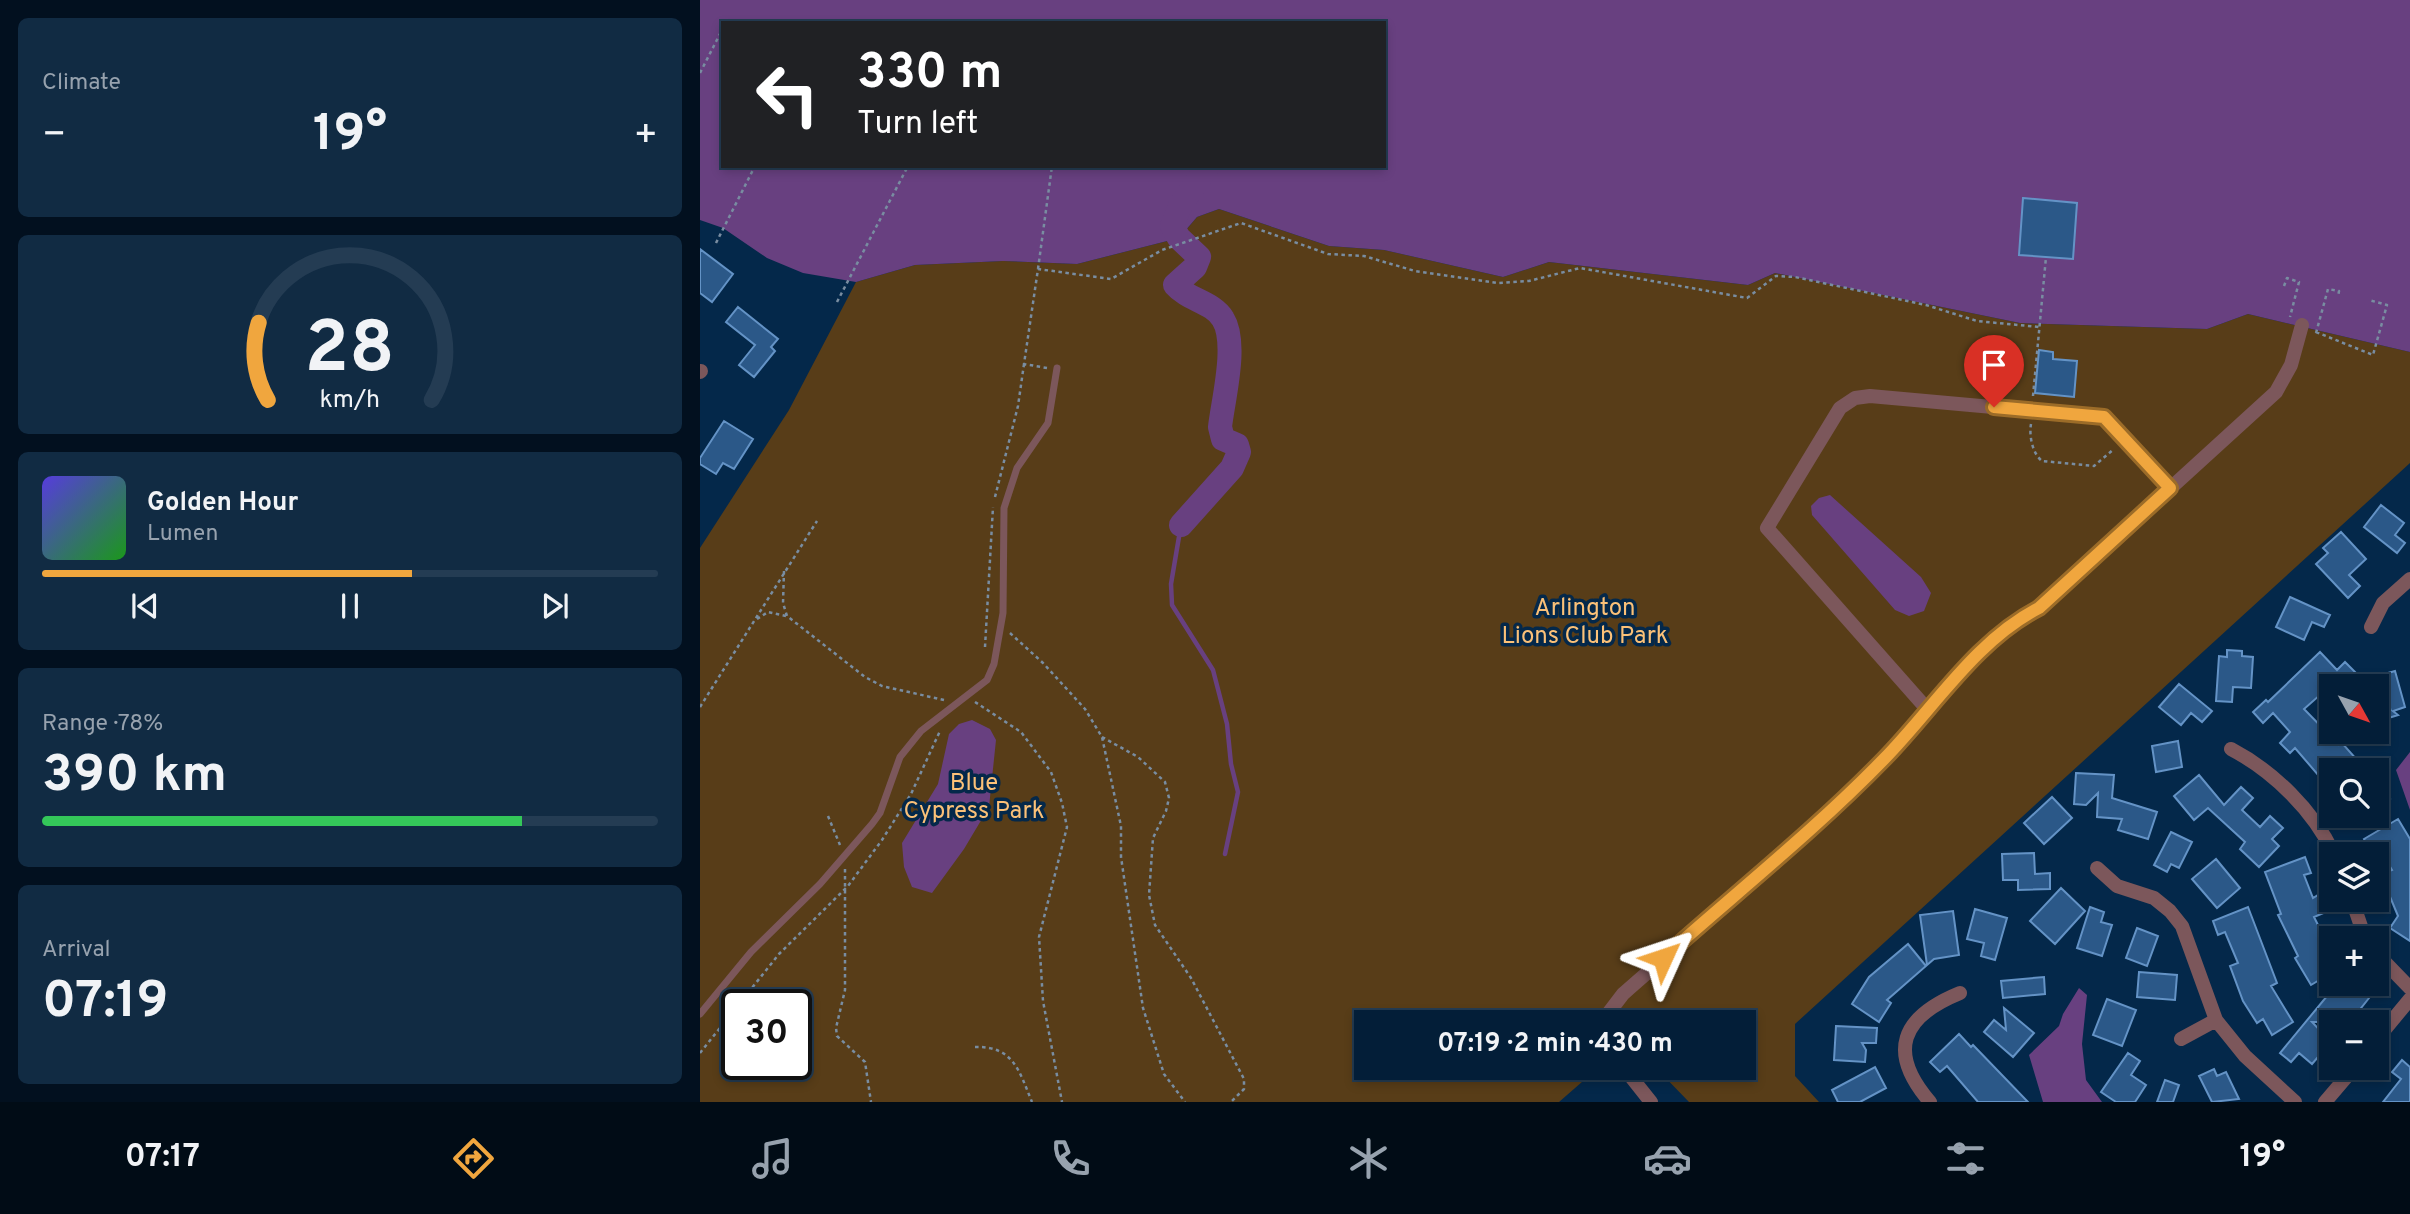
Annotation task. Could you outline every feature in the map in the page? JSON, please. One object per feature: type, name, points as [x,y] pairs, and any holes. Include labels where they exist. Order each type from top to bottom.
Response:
[{"type":"street","points":[[1611,1010],[1623,994],[1855,787],[2014,621],[2039,608],[2276,391],[2291,365],[2302,327]]},
{"type":"street","points":[[1927,709],[1768,528],[1840,408],[1855,398],[1870,396],[2104,417],[2170,488]]},
{"type":"street","points":[[2371,627],[2383,603],[2410,579]]},
{"type":"street","points":[[2231,749],[2259,764],[2295,799],[2328,842]]},
{"type":"street","points":[[2097,868],[2117,886],[2154,898],[2182,926],[2216,1020],[2245,1056],[2295,1102]]},
{"type":"street","points":[[2389,966],[2410,988]]},
{"type":"street","points":[[1930,1102],[1908,1071],[1904,1055],[1907,1039],[1920,1015],[1936,1003],[1960,993]]},
{"type":"street","points":[[2389,1024],[2410,999]]},
{"type":"street","points":[[2181,1039],[2216,1020]]},
{"type":"street","points":[[1634,1080],[1651,1102]]},
{"type":"street","points":[[2325,1102],[2344,1080]]},
{"type":"lane","points":[[700,1014],[751,952],[844,856],[880,813],[900,757],[921,731],[987,680],[994,664],[1001,625],[1004,508],[1017,468],[1048,423],[1057,369]]},
{"type":"path","points":[[700,73],[721,32]]},
{"type":"path","points":[[716,243],[754,168]]},
{"type":"path","points":[[837,302],[907,168]]},
{"type":"path","points":[[985,651],[991,516],[1018,406],[1052,168]]},
{"type":"path","points":[[1038,269],[1111,279],[1161,250],[1241,223],[1328,254],[1364,256],[1429,273],[1498,283],[1529,281],[1580,268],[1747,298],[1776,276],[1927,305],[1977,321],[2039,327],[2046,257]]},
{"type":"path","points":[[2284,286],[2287,278],[2300,282],[2288,326],[2302,327],[2373,355],[2387,304],[2369,300]]},
{"type":"path","points":[[2316,332],[2328,289],[2339,291],[2337,297]]},
{"type":"path","points":[[1024,364],[1057,369]]},
{"type":"path","points":[[700,707],[817,522]]},
{"type":"path","points":[[784,571],[783,603],[787,616]]},
{"type":"path","points":[[754,621],[768,612],[787,616],[864,677],[883,686],[977,702],[1021,732],[1051,772],[1067,827],[1048,895],[1039,948],[1043,1001],[1062,1102]]},
{"type":"path","points":[[987,618],[1001,625],[1043,663],[1085,709],[1102,737],[1121,826],[1121,857],[1143,1008],[1164,1074],[1185,1102]]},
{"type":"path","points":[[700,1052],[779,954],[848,886],[911,794],[942,728]]},
{"type":"path","points":[[1102,737],[1138,757],[1165,782],[1169,797],[1166,811],[1153,838],[1151,905],[1155,925],[1191,978],[1244,1079],[1244,1089],[1231,1102]]},
{"type":"path","points":[[828,816],[844,856],[848,886],[845,990],[836,1028],[837,1036],[865,1062],[871,1102]]},
{"type":"path","points":[[975,1048],[994,1046],[1009,1055],[1032,1102]]},
{"type":"green space","points":[[1219,209],[1329,246],[1384,250],[1503,277],[1549,262],[1748,285],[1775,273],[2020,323],[2207,329],[2248,314],[2410,352],[2410,463],[1795,1024],[1795,1076],[1819,1102],[1689,1102],[1668,1080],[1756,1080],[1756,1010],[1354,1010],[1354,1080],[1584,1080],[1559,1102],[700,1102],[700,548],[789,410],[856,282],[915,265],[1003,261],[1077,264],[1179,238],[1197,217]]},
{"type":"shaded area","points":[[700,0],[2410,0],[2410,352],[2248,314],[2207,329],[2020,323],[1775,273],[1748,285],[1549,262],[1503,277],[1384,250],[1329,246],[1219,209],[1197,217],[1179,238],[1077,264],[1003,261],[915,265],[856,282],[803,273],[767,258],[723,228],[700,220]]},
{"type":"shaded area","points":[[1830,495],[1921,577],[1931,593],[1924,611],[1909,616],[1895,610],[1812,515],[1811,506],[1819,498]]},
{"type":"shaded area","points":[[972,720],[990,729],[996,740],[989,807],[964,849],[932,893],[912,887],[904,867],[902,843],[938,784],[949,734],[959,724]]},
{"type":"shaded area","points":[[2410,752],[2410,810],[2396,770]]},
{"type":"shaded area","points":[[2079,988],[2087,995],[2082,1044],[2086,1080],[2102,1102],[2043,1102],[2029,1055],[2059,1026]]},
{"type":"building","points":[[2023,198],[2077,203],[2073,259],[2019,255]]},
{"type":"building","points":[[700,249],[733,274],[712,302],[700,293]]},
{"type":"building","points":[[738,307],[778,339],[771,347],[775,351],[754,377],[739,365],[755,345],[726,322]]},
{"type":"building","points":[[2039,350],[2053,352],[2053,359],[2077,361],[2074,397],[2035,393]]},
{"type":"building","points":[[724,421],[753,439],[734,469],[723,463],[716,474],[700,464],[700,458]]},
{"type":"building","points":[[2381,505],[2404,523],[2395,535],[2405,543],[2397,553],[2364,527]]},
{"type":"building","points":[[2341,532],[2366,559],[2349,575],[2360,586],[2348,598],[2316,564],[2328,553],[2323,548]]},
{"type":"building","points":[[2290,597],[2330,615],[2324,627],[2312,622],[2304,640],[2276,627]]},
{"type":"building","points":[[2227,650],[2242,651],[2242,656],[2253,657],[2251,688],[2233,687],[2232,702],[2216,701],[2219,656],[2227,657]]},
{"type":"building","points":[[2320,652],[2337,670],[2345,662],[2357,674],[2319,674],[2319,696],[2304,709],[2319,724],[2319,744],[2343,744],[2355,758],[2319,758],[2319,776],[2295,748],[2290,753],[2280,743],[2290,732],[2273,713],[2263,723],[2253,712],[2266,700],[2268,702]]},
{"type":"building","points":[[2395,671],[2405,707],[2393,711],[2398,715],[2389,718],[2389,674],[2384,674]]},
{"type":"building","points":[[2179,684],[2212,711],[2202,722],[2191,713],[2181,725],[2159,707]]},
{"type":"building","points":[[2178,741],[2182,767],[2156,772],[2152,746]]},
{"type":"building","points":[[2076,773],[2114,775],[2112,798],[2157,812],[2148,839],[2118,830],[2122,819],[2097,817],[2098,793],[2086,805],[2074,804]]},
{"type":"building","points":[[2199,775],[2224,805],[2241,787],[2253,798],[2242,810],[2260,827],[2270,816],[2283,828],[2272,839],[2279,846],[2259,867],[2240,849],[2245,842],[2208,808],[2194,820],[2174,796]]},
{"type":"building","points":[[2052,797],[2072,818],[2044,844],[2024,823]]},
{"type":"building","points":[[2398,819],[2410,839],[2410,941],[2390,928],[2398,916],[2389,894],[2389,871],[2392,870],[2389,865],[2389,842],[2366,842],[2364,839],[2383,828],[2389,828],[2389,824]]},
{"type":"building","points":[[2171,832],[2192,842],[2179,868],[2171,864],[2167,872],[2154,865]]},
{"type":"building","points":[[2034,853],[2035,874],[2050,873],[2050,889],[2018,890],[2018,880],[2003,880],[2002,854]]},
{"type":"building","points":[[2305,857],[2311,873],[2304,875],[2313,898],[2318,895],[2319,897],[2319,912],[2326,912],[2314,917],[2319,927],[2319,980],[2311,985],[2295,958],[2298,956],[2278,915],[2281,914],[2265,872]]},
{"type":"building","points":[[2216,859],[2240,888],[2217,908],[2192,879]]},
{"type":"building","points":[[2061,888],[2085,911],[2055,944],[2030,921]]},
{"type":"building","points":[[2090,907],[2104,912],[2101,922],[2112,925],[2102,956],[2077,948]]},
{"type":"building","points":[[2248,907],[2277,983],[2271,986],[2293,1022],[2272,1035],[2263,1019],[2257,1023],[2243,1001],[2230,966],[2238,963],[2225,932],[2218,935],[2213,921]]},
{"type":"building","points":[[1975,909],[2007,918],[1995,960],[1981,956],[1984,943],[1967,939]]},
{"type":"building","points":[[1953,911],[1959,955],[1934,959],[1927,965],[1920,915]]},
{"type":"building","points":[[2137,928],[2158,936],[2147,966],[2126,958]]},
{"type":"building","points":[[1908,944],[1926,966],[1887,1000],[1891,1003],[1879,1022],[1852,1004],[1869,977]]},
{"type":"building","points":[[2139,972],[2177,975],[2175,1000],[2137,997]]},
{"type":"building","points":[[2044,977],[2045,994],[2003,998],[2001,981]]},
{"type":"building","points":[[2327,996],[2371,996],[2360,1010],[2319,1010],[2319,1022],[2312,1022],[2319,1029],[2319,1056],[2312,1064],[2299,1053],[2291,1062],[2280,1053]]},
{"type":"building","points":[[2107,999],[2136,1010],[2122,1046],[2093,1035]]},
{"type":"building","points":[[2004,1008],[2034,1033],[2013,1057],[1984,1032],[1994,1020],[2006,1030]]},
{"type":"building","points":[[1836,1026],[1877,1028],[1876,1043],[1862,1043],[1866,1050],[1865,1062],[1834,1060]]},
{"type":"building","points":[[1959,1034],[2028,1102],[1978,1102],[1947,1066],[1940,1072],[1930,1062]]},
{"type":"building","points":[[2128,1053],[2140,1061],[2131,1075],[2146,1085],[2135,1102],[2116,1102],[2101,1092]]},
{"type":"building","points":[[2402,1060],[2410,1067],[2410,1102],[2383,1102],[2401,1079],[2392,1072]]},
{"type":"building","points":[[1875,1067],[1886,1088],[1860,1102],[1838,1102],[1832,1090]]},
{"type":"building","points":[[2214,1069],[2217,1076],[2226,1072],[2239,1099],[2212,1102],[2199,1076]]},
{"type":"building","points":[[2165,1080],[2179,1085],[2173,1102],[2157,1102]]},
{"type":"waterway","points":[[1181,525],[1232,468],[1239,452],[1237,445],[1223,439],[1220,427],[1229,357],[1227,329],[1219,313],[1175,285],[1195,267],[1199,257],[1179,238],[1172,226],[1180,206],[1207,168]]},
{"type":"waterway","points":[[1181,525],[1171,584],[1172,605],[1213,670],[1227,724],[1231,764],[1238,792],[1225,854]]},
{"type":"route","points":[[1663,958],[1883,760],[1973,660],[2014,621],[2039,608],[2170,488],[2104,417],[1994,407]]},
{"type":"park label","name":"Arlington Lions Club Park","points":[[1585,623]]},
{"type":"park label","name":"Blue Cypress Park","points":[[974,798]]}]
